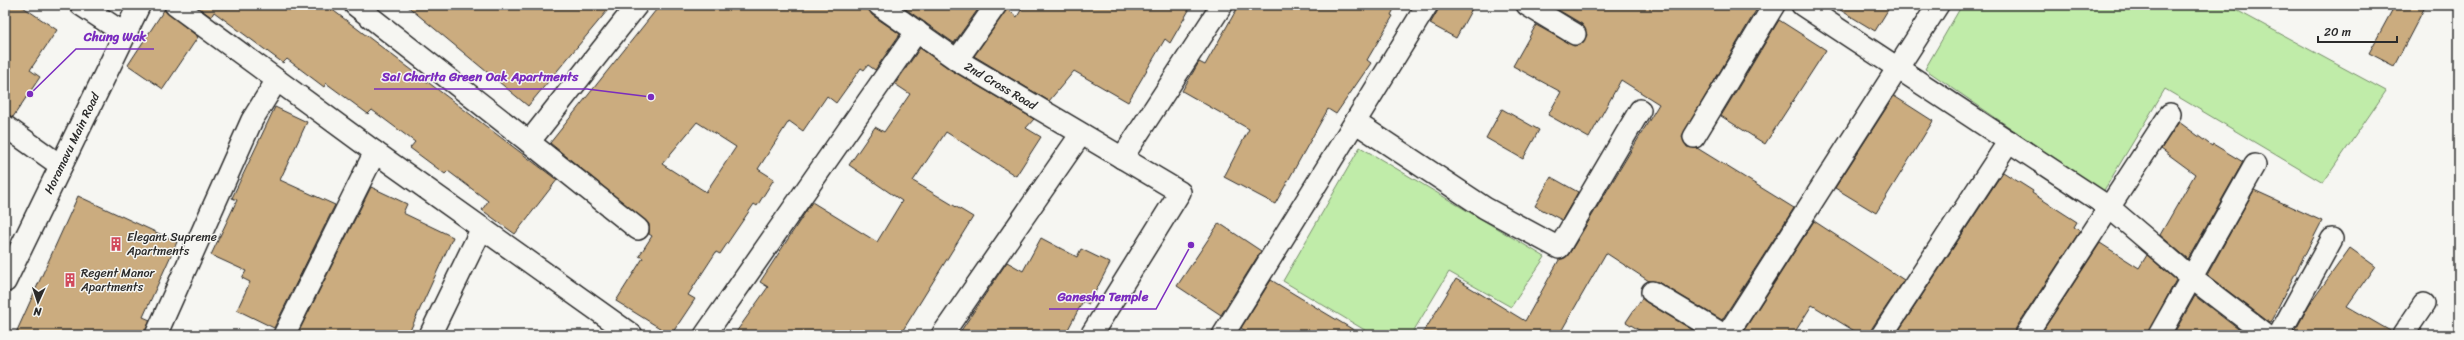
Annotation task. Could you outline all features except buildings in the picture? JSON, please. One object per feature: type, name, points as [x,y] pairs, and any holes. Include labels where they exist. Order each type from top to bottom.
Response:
[{"type":"main road","name":"Horamavu Main Road","points":[[5,280],[139,5]]},
{"type":"street","points":[[81,5],[124,34]]},
{"type":"street","points":[[175,5],[375,152],[632,335]]},
{"type":"street","points":[[355,5],[638,229]]},
{"type":"street","points":[[529,142],[637,5]]},
{"type":"street","points":[[879,5],[957,60]]},
{"type":"street","name":"2nd Cross Road","points":[[996,5],[957,60],[1180,192],[1091,335]]},
{"type":"street","points":[[1122,158],[1222,5]]},
{"type":"street","points":[[1223,335],[1427,5]]},
{"type":"street","points":[[1527,5],[1575,34]]},
{"type":"street","points":[[1694,137],[1774,5]]},
{"type":"street","points":[[1802,5],[2110,208],[2193,279],[2266,335]]},
{"type":"street","points":[[1727,335],[1938,5]]},
{"type":"street","points":[[705,335],[916,31]]},
{"type":"street","points":[[156,335],[252,120],[277,80]]},
{"type":"street","points":[[1355,122],[1485,208],[1559,248],[1640,110]]},
{"type":"street","points":[[2026,335],[2170,114]]},
{"type":"street","points":[[5,126],[61,166]]},
{"type":"street","points":[[942,335],[1081,134]]},
{"type":"street","points":[[1882,335],[2009,141]]},
{"type":"street","points":[[284,335],[375,152]]},
{"type":"street","points":[[2159,335],[2193,279],[2255,166]]},
{"type":"street","points":[[430,335],[482,228]]},
{"type":"street","points":[[2279,335],[2332,239]]},
{"type":"street","points":[[1652,292],[1724,335]]},
{"type":"street","points":[[2403,335],[2424,304]]},
{"type":"green space","points":[[1962,5],[2227,5],[2386,91],[2323,183],[2165,89],[2103,192],[1925,69]]},
{"type":"green space","points":[[1360,147],[1545,257],[1511,307],[1449,272],[1411,335],[1373,335],[1283,281]]},
{"type":"place","name":"Chung Wak","points":[[30,94]]},
{"type":"place","name":"Sai Charita Green Oak Apartments","points":[[651,97]]},
{"type":"place","name":"Elegant Supreme Apartments","points":[[116,244]]},
{"type":"place","name":"Ganesha Temple","points":[[1191,245]]},
{"type":"place","name":"Regent Manor Apartments","points":[[70,280]]}]
